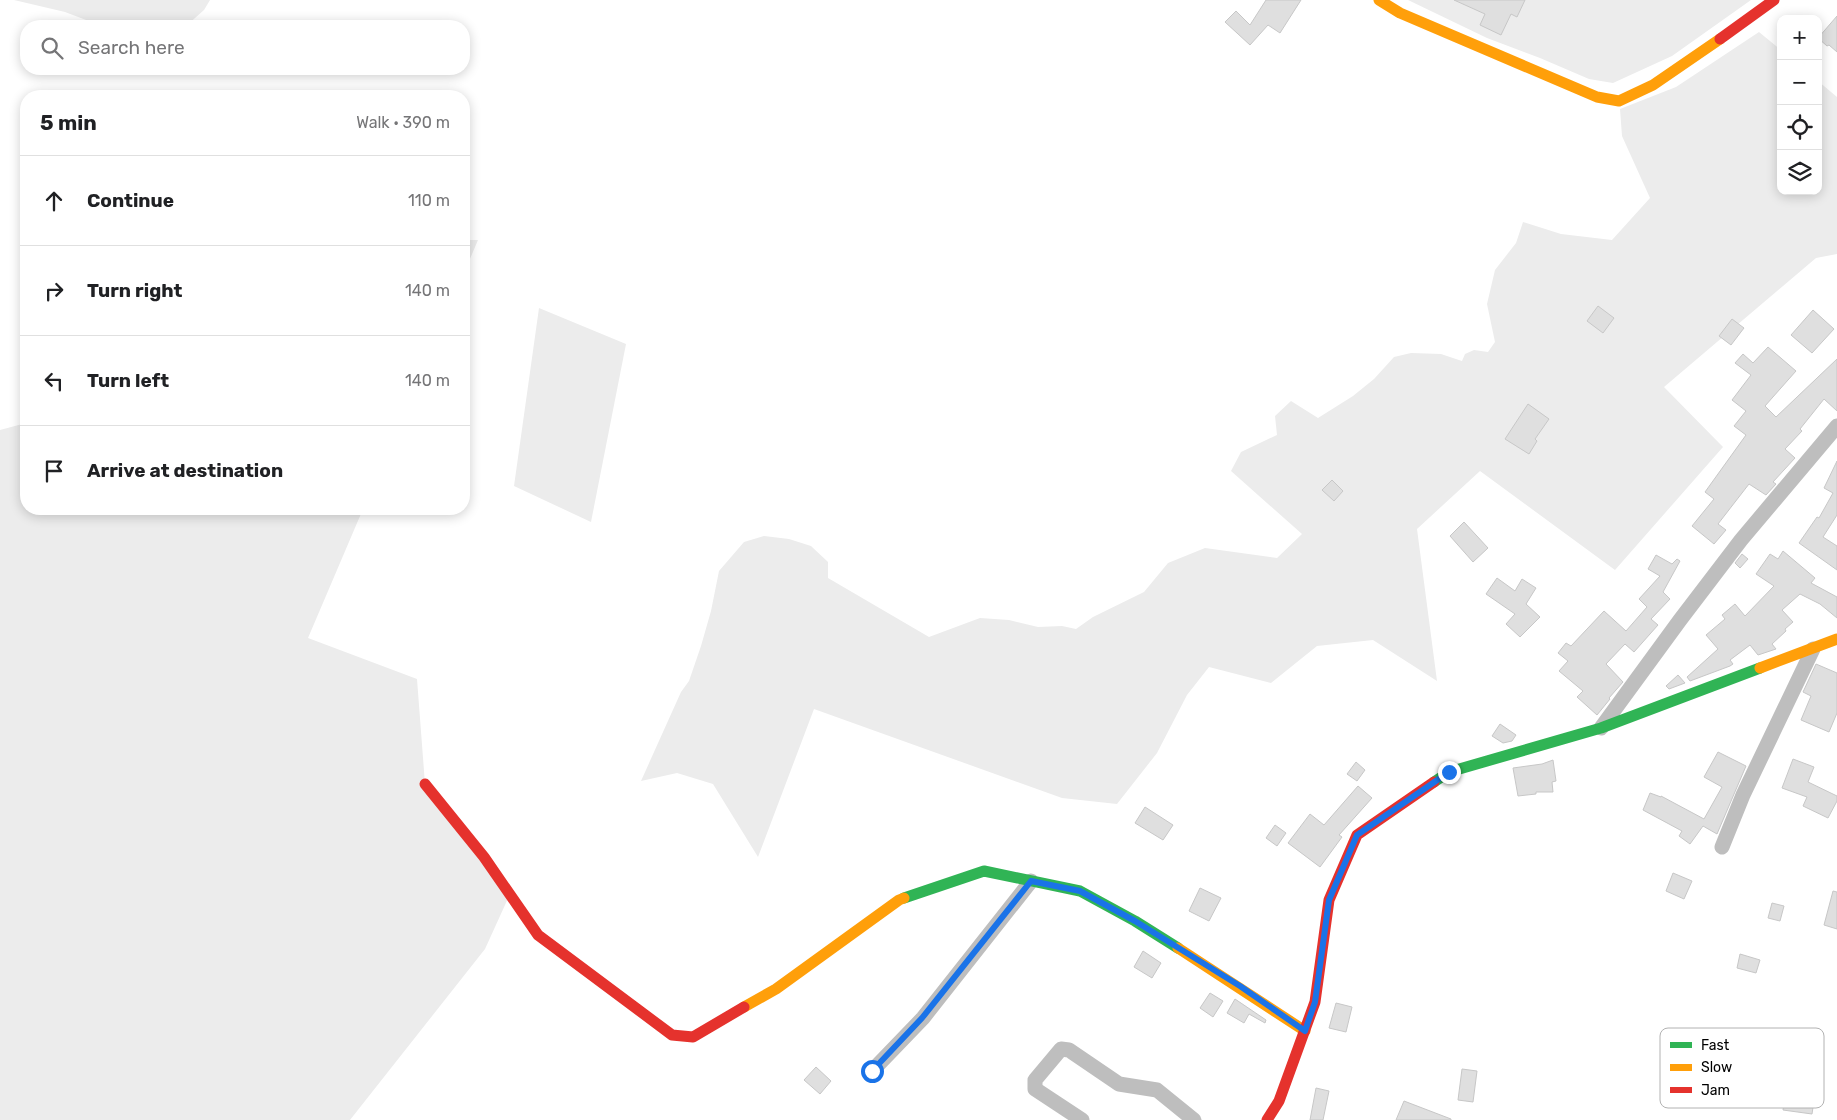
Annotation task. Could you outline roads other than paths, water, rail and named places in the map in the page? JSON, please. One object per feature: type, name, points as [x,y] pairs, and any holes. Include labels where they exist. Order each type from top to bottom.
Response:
[{"type":"street","points":[[1379,0],[1400,13],[1597,97],[1619,101],[1653,85],[1746,22],[1774,0]]},
{"type":"street","points":[[1601,728],[1741,540],[1837,426]]},
{"type":"street","points":[[1267,1120],[1279,1101],[1315,1002],[1329,900],[1357,835],[1449,772],[1601,728],[1837,639]]},
{"type":"street","points":[[1722,847],[1743,795],[1813,649]]},
{"type":"street","points":[[425,784],[484,857],[538,935],[672,1035],[693,1037],[776,989],[899,900],[984,871],[1080,891],[1135,921],[1240,986],[1305,1031]]},
{"type":"street","points":[[872,1071],[922,1018],[1031,881]]},
{"type":"street","points":[[1082,1120],[1035,1090],[1035,1080],[1061,1049],[1069,1050],[1119,1084],[1157,1090],[1194,1120]]},
{"type":"street","points":[[1279,1101],[1282,1120]]}]
